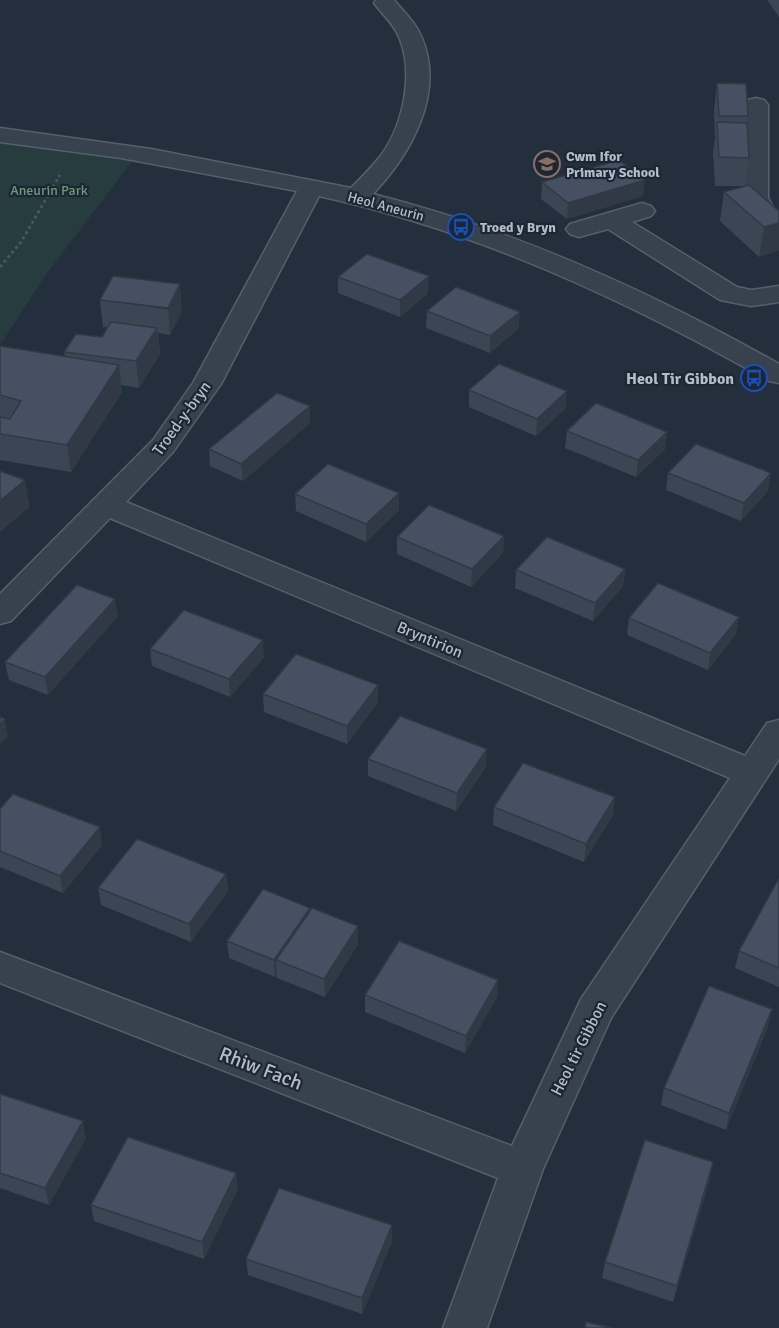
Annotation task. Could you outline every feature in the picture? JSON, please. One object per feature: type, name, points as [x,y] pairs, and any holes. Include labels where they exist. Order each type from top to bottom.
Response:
[{"type":"street","points":[[356,197],[379,173],[400,145],[411,116],[416,69],[415,53],[410,36],[385,3]]},
{"type":"street","points":[[756,105],[756,198],[763,215],[779,233]]},
{"type":"street","name":"Heol Aneurin","points":[[0,135],[79,142],[312,186],[429,217],[530,254],[703,332],[779,375]]},
{"type":"street","name":"Troed-y-bryn","points":[[0,613],[163,446],[207,384],[312,186]]},
{"type":"street","points":[[579,229],[642,211]]},
{"type":"street","points":[[612,220],[729,294],[751,298],[779,294]]},
{"type":"street","name":"Bryntirion","points":[[107,505],[753,773]]},
{"type":"street","name":"Heol tir Gibbon","points":[[465,1328],[522,1169],[594,1010],[779,732]]},
{"type":"street","name":"Rhiw Fach","points":[[0,967],[522,1169]]},
{"type":"path","points":[[0,267],[21,242],[79,142]]},
{"type":"green space","name":"Aneurin Park","points":[[0,135],[139,152],[47,273],[0,345]]},
{"type":"building","points":[[717,83],[746,84],[748,116],[719,116]]},
{"type":"building","points":[[717,122],[747,123],[749,158],[719,157]]},
{"type":"building","points":[[619,160],[645,180],[568,203],[542,182]]},
{"type":"building","points":[[749,185],[779,211],[779,223],[764,227],[724,192]]},
{"type":"building","points":[[367,254],[429,276],[400,300],[338,277]]},
{"type":"building","points":[[113,276],[180,284],[168,308],[100,300]]},
{"type":"building","points":[[456,287],[520,312],[490,336],[427,311]]},
{"type":"building","points":[[111,322],[157,328],[136,361],[64,352],[76,334],[102,337]]},
{"type":"building","points":[[0,346],[119,365],[67,445],[0,434],[0,417],[10,419],[21,401],[0,395]]},
{"type":"building","points":[[499,364],[567,391],[537,419],[469,390]]},
{"type":"building","points":[[277,393],[310,406],[241,464],[209,449]]},
{"type":"building","points":[[596,403],[667,432],[638,460],[567,431]]},
{"type":"building","points":[[696,444],[771,473],[744,503],[668,473]]},
{"type":"building","points":[[328,464],[399,493],[366,524],[295,494]]},
{"type":"building","points":[[0,471],[25,480],[0,501]]},
{"type":"building","points":[[429,505],[504,536],[472,569],[397,537]]},
{"type":"building","points":[[547,537],[625,569],[595,603],[516,570]]},
{"type":"building","points":[[658,583],[739,617],[710,653],[629,618]]},
{"type":"building","points":[[77,585],[115,599],[45,677],[5,662]]},
{"type":"building","points":[[184,610],[263,640],[229,679],[150,649]]},
{"type":"building","points":[[296,654],[378,685],[347,726],[263,694]]},
{"type":"building","points":[[400,716],[487,749],[457,793],[368,759]]},
{"type":"building","points":[[523,763],[615,797],[586,844],[494,807]]},
{"type":"building","points":[[13,794],[100,827],[60,876],[0,851],[0,809]]},
{"type":"building","points":[[137,839],[226,874],[189,924],[98,888]]},
{"type":"building","points":[[779,878],[779,968],[739,951]]},
{"type":"building","points":[[263,889],[310,908],[274,960],[227,941]]},
{"type":"building","points":[[312,908],[358,926],[324,979],[276,960]]},
{"type":"building","points":[[399,941],[498,980],[466,1036],[365,995]]},
{"type":"building","points":[[709,986],[772,1009],[729,1113],[664,1088]]},
{"type":"building","points":[[0,1094],[83,1121],[45,1188],[0,1173]]},
{"type":"building","points":[[128,1137],[236,1173],[202,1242],[91,1205]]},
{"type":"building","points":[[645,1140],[713,1162],[677,1286],[605,1262]]},
{"type":"building","points":[[279,1188],[392,1225],[362,1298],[246,1259]]},
{"type":"building","points":[[586,1322],[612,1328],[585,1328]]},
{"type":"place","name":"Cwm Ifor Primary School","points":[[547,164]]},
{"type":"place","name":"Troed y Bryn","points":[[461,227]]},
{"type":"place","name":"Heol Tir Gibbon","points":[[754,378]]}]
